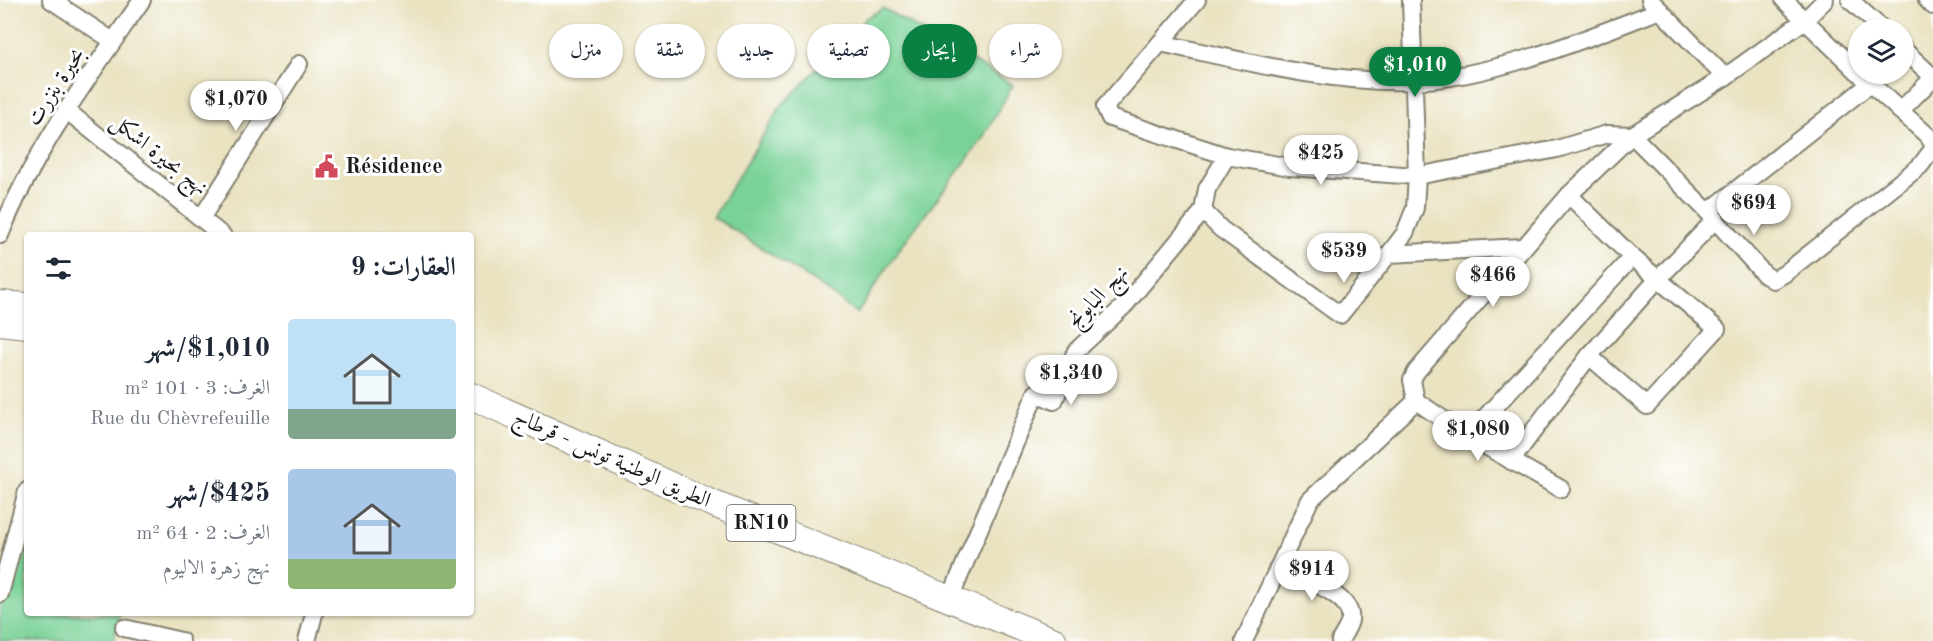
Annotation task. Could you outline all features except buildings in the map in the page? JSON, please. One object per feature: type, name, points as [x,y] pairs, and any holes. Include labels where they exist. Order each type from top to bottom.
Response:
[{"type":"main road","points":[[0,304],[24,306]]},
{"type":"main road","points":[[0,322],[24,325]]},
{"type":"main road","name":"الطريق الوطنية تونس - قرطاج","points":[[474,397],[709,502],[1054,641]]},
{"type":"main road","name":"الطريق الوطنية تونس - قرطاج","points":[[474,416],[703,515],[1016,641]]},
{"type":"street","points":[[51,0],[113,41]]},
{"type":"street","name":"بحيرة بنزرت","points":[[0,235],[15,199],[66,110],[142,0]]},
{"type":"street","points":[[1197,0],[1105,107],[1110,118],[1227,156],[1290,167],[1417,176],[1557,149],[1607,134],[1632,135],[1712,216],[1764,274],[1773,280],[1784,274],[1920,166],[1933,149]]},
{"type":"street","points":[[1227,156],[1207,189],[1203,211],[1221,229],[1340,315],[1405,233],[1414,208],[1417,176],[1411,0]]},
{"type":"street","points":[[1784,0],[1848,62]]},
{"type":"street","points":[[1561,489],[1468,436],[1416,401],[1412,388],[1416,372],[1569,195],[1632,135],[1725,77],[1804,20],[1825,0]]},
{"type":"street","points":[[1850,0],[1870,18]]},
{"type":"street","points":[[1927,0],[1933,6]]},
{"type":"street","points":[[1160,43],[1350,79],[1412,81],[1484,69],[1600,34],[1655,5],[1725,77]]},
{"type":"street","points":[[1899,111],[1933,77],[1914,59]]},
{"type":"street","points":[[202,217],[299,64]]},
{"type":"street","points":[[1510,461],[1589,356],[1712,216],[1854,84]]},
{"type":"street","points":[[1871,84],[1933,144]]},
{"type":"street","name":"نهج بحيرة اشكل","points":[[66,110],[219,232]]},
{"type":"street","points":[[1569,195],[1632,257],[1717,329],[1647,406],[1589,356]]},
{"type":"street","name":"نهج البابونج","points":[[950,599],[1036,393],[1054,401],[1076,351],[1125,305],[1203,211]]},
{"type":"street","points":[[1389,254],[1522,247]]},
{"type":"street","points":[[1468,436],[1632,257]]},
{"type":"street","points":[[1244,641],[1310,500],[1416,401]]},
{"type":"street","points":[[0,594],[24,502]]},
{"type":"street","points":[[1278,568],[1335,594],[1347,604],[1350,620],[1340,641]]},
{"type":"street","points":[[307,641],[313,616]]},
{"type":"street","points":[[124,628],[181,641]]},
{"type":"green space","points":[[883,8],[910,24],[902,24],[902,78],[977,78],[977,64],[989,71],[989,78],[1001,78],[1013,85],[981,141],[900,248],[857,314],[824,288],[713,217],[781,106],[808,78],[890,78],[890,24],[860,24]]},
{"type":"green space","points":[[24,518],[24,616],[120,616],[114,641],[0,641],[0,608]]},
{"type":"place","name":"Résidence","points":[[327,167]]}]
